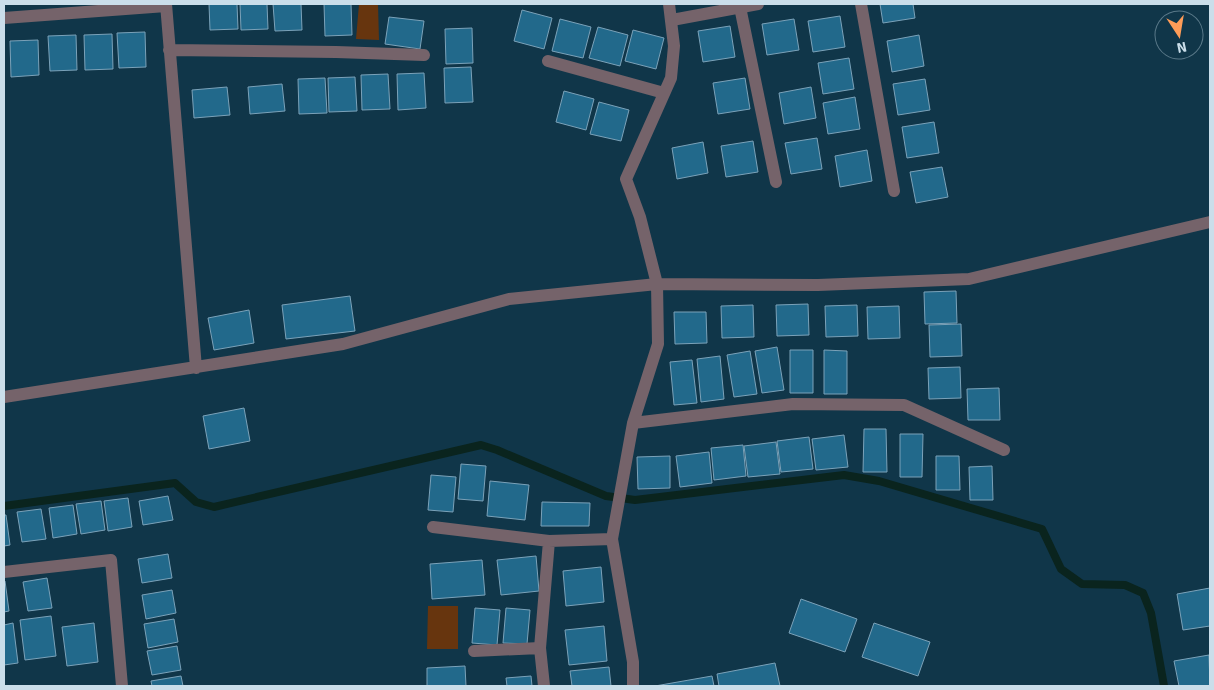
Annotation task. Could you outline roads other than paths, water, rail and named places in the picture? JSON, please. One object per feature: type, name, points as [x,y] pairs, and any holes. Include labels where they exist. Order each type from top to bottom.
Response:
[{"type":"street","points":[[633,686],[632,662],[612,539],[633,423],[658,344],[657,284],[640,217],[626,179],[671,78],[674,46],[670,4]]},
{"type":"street","points":[[672,20],[758,4]]},
{"type":"street","points":[[861,4],[894,191]]},
{"type":"street","points":[[4,18],[166,5],[196,368]]},
{"type":"street","points":[[740,7],[776,182]]},
{"type":"street","points":[[169,50],[424,55]]},
{"type":"street","points":[[548,61],[664,93]]},
{"type":"street","points":[[4,397],[343,344],[509,299],[657,284],[818,285],[969,280],[1210,222]]},
{"type":"street","points":[[633,423],[793,404],[904,405],[1004,450]]},
{"type":"street","points":[[433,527],[549,541],[612,539]]},
{"type":"street","points":[[544,686],[540,648],[549,541]]},
{"type":"street","points":[[4,572],[111,560],[120,686]]},
{"type":"street","points":[[474,651],[540,648]]},
{"type":"waterway","points":[[4,506],[175,483],[196,502],[214,507],[481,445],[606,496],[635,500],[844,475],[879,481],[1042,529],[1061,569],[1082,584],[1125,585],[1143,593],[1151,613],[1164,686]]}]
